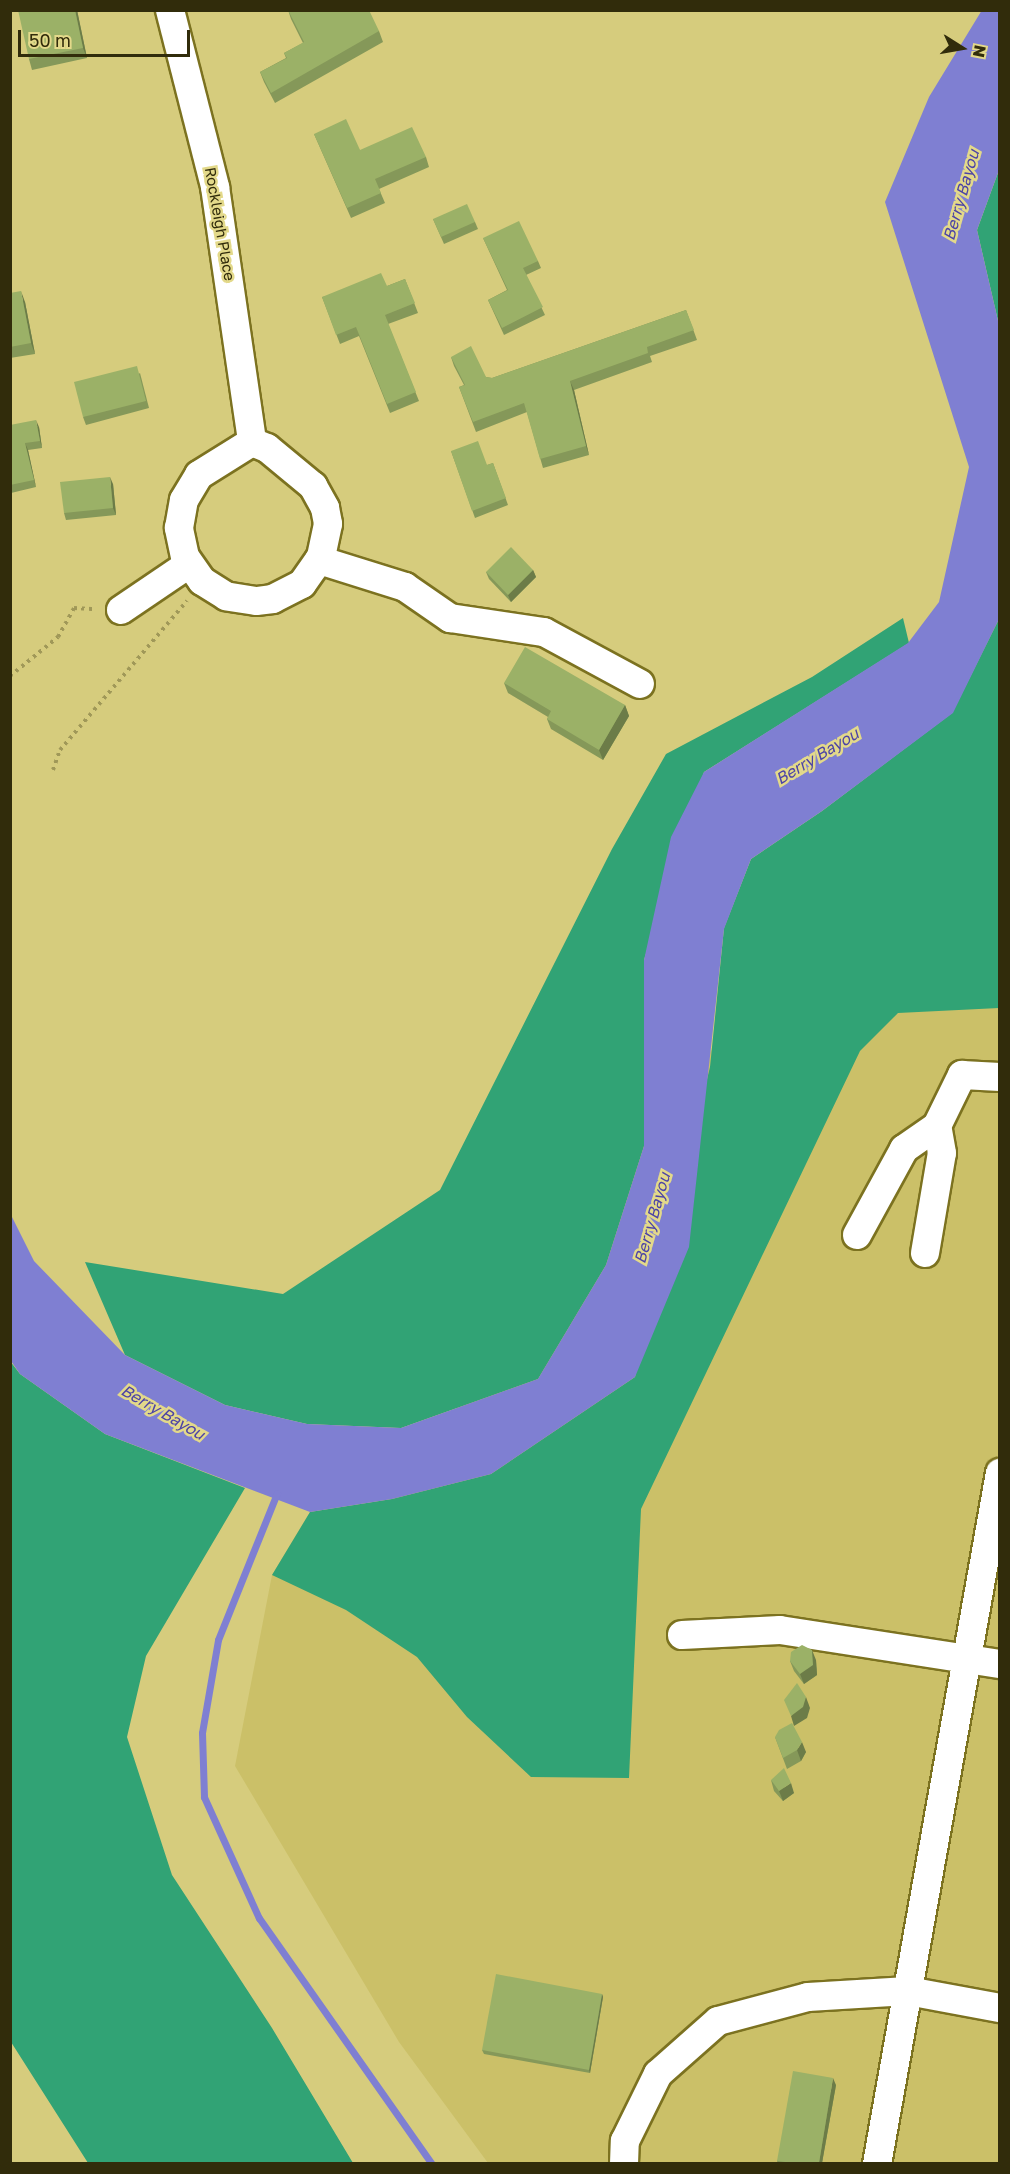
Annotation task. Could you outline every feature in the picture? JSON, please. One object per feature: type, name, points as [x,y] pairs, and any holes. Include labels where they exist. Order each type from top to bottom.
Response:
[{"type":"street","name":"Rockleigh Place","points":[[170,10],[215,187],[252,442]]},
{"type":"street","points":[[252,442],[284,460],[320,496],[328,524],[320,560],[302,584],[273,599],[240,600],[226,597],[195,572],[179,528],[190,487],[199,475],[252,442]]},
{"type":"street","points":[[320,560],[405,587],[450,618],[544,632],[640,684]]},
{"type":"street","points":[[121,610],[195,572]]},
{"type":"street","points":[[857,1235],[904,1149],[937,1126],[962,1075],[999,1077]]},
{"type":"street","points":[[925,1253],[942,1153],[937,1126]]},
{"type":"street","points":[[877,2163],[999,1473]]},
{"type":"street","points":[[682,1635],[780,1630],[999,1664]]},
{"type":"street","points":[[624,2163],[625,2141],[658,2074],[718,2021],[808,1998],[908,1991],[999,2008]]},
{"type":"path","points":[[53,770],[60,750],[170,624],[195,572]]},
{"type":"path","points":[[10,676],[58,637],[74,608],[121,610]]},
{"type":"shaded area","points":[[999,619],[999,2163],[488,2163],[399,2042],[235,1766],[272,1575],[310,1512],[392,1499],[952,713]]},
{"type":"green space","points":[[999,170],[999,325],[977,230]]},
{"type":"green space","points":[[903,618],[909,643],[704,772],[644,960],[644,1146],[606,1265],[538,1379],[401,1428],[307,1424],[225,1405],[125,1355],[85,1262],[283,1294],[440,1190],[612,849],[666,754],[812,677]]},
{"type":"green space","points":[[999,619],[999,1008],[898,1013],[860,1051],[641,1509],[629,1778],[531,1777],[467,1717],[417,1657],[346,1610],[272,1575],[310,1512],[392,1499],[491,1474],[635,1377],[710,1067],[724,928],[751,859],[822,811],[952,713]]},
{"type":"green space","points":[[10,1361],[20,1374],[105,1434],[245,1488],[146,1656],[127,1737],[172,1875],[272,2028],[353,2163],[88,2163],[11,2042]]},
{"type":"water","name":"Berry Bayou","points":[[982,10],[1000,11],[999,170],[977,230],[999,325],[999,619],[953,713],[822,811],[751,859],[724,929],[689,1247],[635,1377],[491,1474],[392,1499],[310,1512],[105,1434],[20,1374],[11,1361],[11,1215],[34,1261],[125,1355],[225,1405],[307,1424],[401,1428],[538,1379],[606,1265],[644,1146],[644,960],[671,837],[704,772],[908,643],[939,602],[969,467],[885,202],[929,97]]},
{"type":"building","points":[[18,10],[75,10],[83,48],[29,59]]},
{"type":"building","points":[[288,10],[369,10],[379,31],[271,93],[260,72],[287,58],[284,53],[304,42]]},
{"type":"building","points":[[346,119],[360,150],[412,127],[426,157],[375,179],[381,193],[347,208],[314,134]]},
{"type":"building","points":[[467,204],[475,222],[441,237],[433,219]]},
{"type":"building","points":[[519,221],[538,261],[523,268],[543,307],[502,328],[488,300],[508,290],[483,238]]},
{"type":"building","points":[[381,273],[387,286],[405,279],[415,303],[385,315],[416,392],[387,404],[356,327],[336,335],[322,297]]},
{"type":"building","points":[[21,291],[31,343],[10,347],[10,293]]},
{"type":"building","points":[[686,310],[694,330],[647,347],[648,353],[570,381],[586,446],[540,459],[524,403],[473,422],[459,387],[465,385],[451,357],[471,346],[486,377],[492,378]]},
{"type":"building","points":[[137,366],[146,401],[83,417],[74,382]]},
{"type":"building","points":[[36,420],[40,441],[25,443],[34,480],[10,485],[10,425]]},
{"type":"building","points":[[478,441],[487,465],[493,463],[506,498],[472,511],[451,451]]},
{"type":"building","points":[[110,477],[113,508],[64,513],[60,482]]},
{"type":"building","points":[[511,547],[533,570],[508,595],[486,572]]},
{"type":"building","points":[[525,647],[625,705],[599,750],[547,719],[551,711],[504,683]]},
{"type":"building","points":[[802,1645],[812,1650],[813,1665],[800,1674],[790,1661],[791,1652]]},
{"type":"building","points":[[797,1683],[806,1697],[803,1707],[791,1716],[784,1700]]},
{"type":"building","points":[[792,1723],[802,1742],[797,1750],[783,1758],[775,1737],[779,1730]]},
{"type":"building","points":[[784,1768],[791,1783],[779,1791],[771,1780]]},
{"type":"building","points":[[496,1974],[602,1994],[589,2070],[482,2050]]},
{"type":"building","points":[[793,2071],[833,2078],[819,2163],[777,2161]]},
{"type":"waterway","points":[[277,1493],[218,1640],[202,1733],[204,1797],[259,1918],[432,2164]]}]
